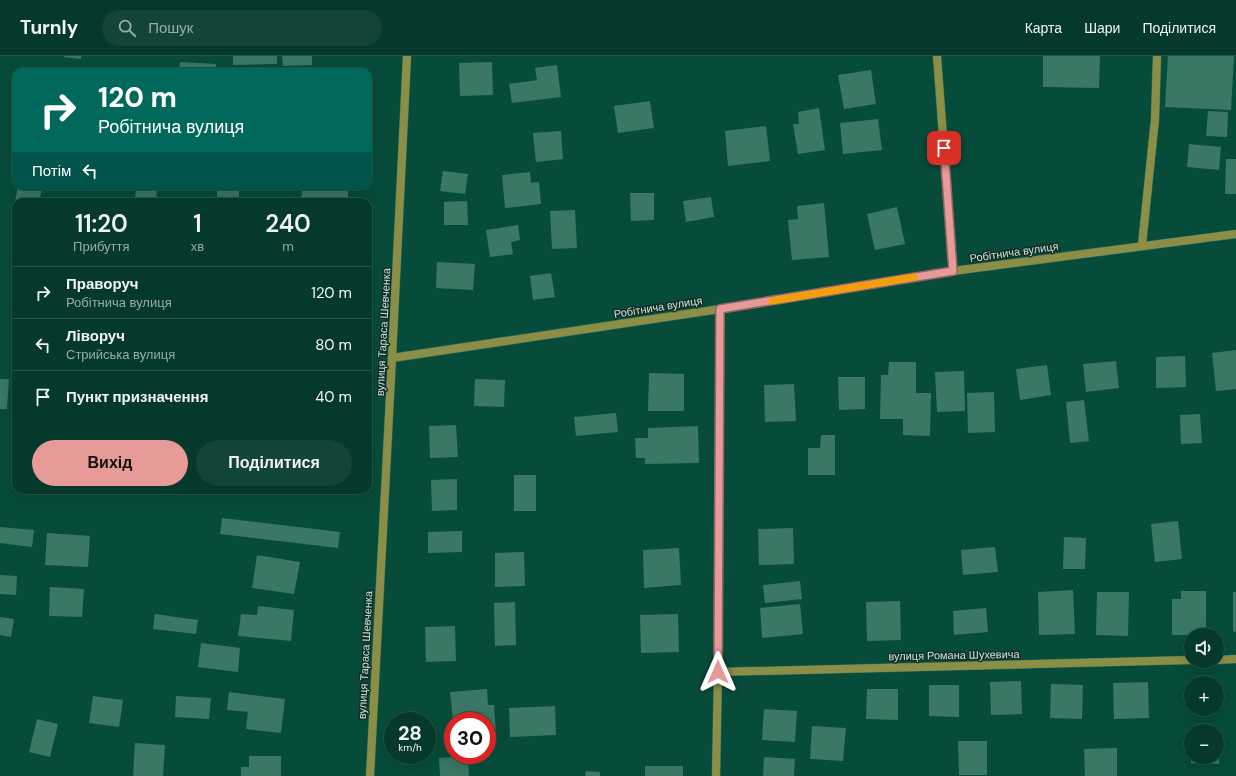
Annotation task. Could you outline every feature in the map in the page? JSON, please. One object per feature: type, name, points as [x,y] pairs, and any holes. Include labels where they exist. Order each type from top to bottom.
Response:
[{"type":"street","name":"вулиця Тараса Шевченка","points":[[370,776],[407,56]]},
{"type":"street","points":[[937,56],[953,271]]},
{"type":"street","points":[[1142,245],[1155,118],[1158,56]]},
{"type":"street","name":"Робітнича вулиця","points":[[392,358],[720,309],[953,271],[1142,245],[1236,234]]},
{"type":"street","points":[[716,776],[720,309]]},
{"type":"street","points":[[1224,660],[1236,659]]},
{"type":"street","name":"вулиця Романа Шухевича","points":[[718,672],[1184,660]]},
{"type":"building","points":[[81,56],[81,59],[64,57]]},
{"type":"building","points":[[233,56],[277,56],[277,64],[233,65]]},
{"type":"building","points":[[282,56],[312,56],[312,65],[283,66]]},
{"type":"building","points":[[1043,56],[1100,56],[1099,88],[1043,87]]},
{"type":"building","points":[[1168,56],[1234,56],[1231,110],[1165,107]]},
{"type":"building","points":[[180,62],[216,64],[216,68],[179,68]]},
{"type":"building","points":[[492,62],[493,95],[460,96],[459,63]]},
{"type":"building","points":[[557,65],[561,97],[512,103],[509,84],[537,80],[535,68]]},
{"type":"building","points":[[871,70],[876,104],[844,109],[838,75]]},
{"type":"building","points":[[650,101],[654,128],[618,133],[614,106]]},
{"type":"building","points":[[819,108],[825,150],[798,154],[793,124],[799,124],[798,112]]},
{"type":"building","points":[[1208,111],[1228,112],[1227,137],[1206,136]]},
{"type":"building","points":[[878,119],[882,150],[843,154],[840,123]]},
{"type":"building","points":[[766,126],[770,161],[728,166],[725,131]]},
{"type":"building","points":[[561,131],[563,159],[536,162],[533,133]]},
{"type":"building","points":[[1189,144],[1221,147],[1219,170],[1187,167]]},
{"type":"building","points":[[1226,159],[1236,159],[1236,194],[1225,194]]},
{"type":"building","points":[[443,171],[468,174],[465,194],[440,191]]},
{"type":"building","points":[[530,172],[531,183],[539,182],[541,204],[505,208],[502,175]]},
{"type":"building","points":[[17,190],[42,190],[40,198],[16,198]]},
{"type":"building","points":[[136,190],[157,190],[156,198],[135,198]]},
{"type":"building","points":[[217,190],[239,190],[239,198],[217,198]]},
{"type":"building","points":[[302,190],[348,190],[348,198],[301,198]]},
{"type":"building","points":[[630,193],[654,193],[654,220],[631,221]]},
{"type":"building","points":[[711,197],[714,217],[686,222],[683,201]]},
{"type":"building","points":[[467,201],[468,225],[444,225],[444,202]]},
{"type":"building","points":[[824,203],[829,257],[792,260],[788,220],[798,219],[797,206]]},
{"type":"building","points":[[897,207],[905,244],[875,250],[867,214]]},
{"type":"building","points":[[575,210],[577,248],[552,249],[550,211]]},
{"type":"building","points":[[518,225],[520,240],[511,242],[513,254],[490,257],[486,230]]},
{"type":"building","points":[[437,262],[475,264],[473,290],[436,288]]},
{"type":"building","points":[[551,273],[555,297],[533,300],[530,276]]},
{"type":"building","points":[[1236,350],[1236,389],[1216,391],[1212,353]]},
{"type":"building","points":[[1185,356],[1186,387],[1156,388],[1156,357]]},
{"type":"building","points":[[1116,361],[1119,388],[1086,392],[1083,364]]},
{"type":"building","points":[[889,362],[916,362],[916,393],[931,393],[930,436],[903,435],[903,419],[880,419],[881,375],[888,375]]},
{"type":"building","points":[[1047,365],[1051,395],[1020,400],[1016,369]]},
{"type":"building","points":[[964,371],[965,411],[937,412],[935,372]]},
{"type":"building","points":[[649,373],[684,374],[684,411],[648,411]]},
{"type":"building","points":[[838,377],[865,377],[865,409],[839,410]]},
{"type":"building","points":[[0,379],[9,379],[7,409],[0,409]]},
{"type":"building","points":[[475,379],[505,380],[504,407],[474,406]]},
{"type":"building","points":[[794,384],[796,421],[765,422],[764,385]]},
{"type":"building","points":[[994,392],[995,432],[968,433],[967,393]]},
{"type":"building","points":[[1084,400],[1089,441],[1070,443],[1066,402]]},
{"type":"building","points":[[616,413],[618,432],[576,436],[574,417]]},
{"type":"building","points":[[1200,414],[1202,443],[1181,444],[1180,415]]},
{"type":"building","points":[[456,425],[458,457],[430,458],[429,426]]},
{"type":"building","points":[[698,426],[699,463],[645,464],[645,458],[636,458],[635,438],[648,438],[648,428]]},
{"type":"building","points":[[821,435],[835,435],[835,475],[808,475],[808,448],[820,448]]},
{"type":"building","points":[[514,475],[536,475],[536,511],[514,511]]},
{"type":"building","points":[[457,479],[457,510],[432,511],[431,480]]},
{"type":"building","points":[[222,518],[340,532],[338,548],[220,534]]},
{"type":"building","points":[[1178,521],[1182,559],[1155,562],[1151,524]]},
{"type":"building","points":[[0,527],[34,530],[32,547],[0,543]]},
{"type":"building","points":[[793,528],[794,564],[759,565],[758,529]]},
{"type":"building","points":[[462,531],[462,552],[428,553],[428,532]]},
{"type":"building","points":[[47,533],[90,536],[88,567],[45,565]]},
{"type":"building","points":[[1064,537],[1086,538],[1085,569],[1063,569]]},
{"type":"building","points":[[995,547],[998,572],[963,575],[961,550]]},
{"type":"building","points":[[679,548],[681,585],[644,588],[643,550]]},
{"type":"building","points":[[524,552],[525,586],[495,587],[495,553]]},
{"type":"building","points":[[257,555],[300,562],[294,594],[252,588]]},
{"type":"building","points":[[0,575],[17,576],[16,595],[0,594]]},
{"type":"building","points":[[800,581],[802,599],[765,603],[763,585]]},
{"type":"building","points":[[50,587],[84,589],[82,617],[49,616]]},
{"type":"building","points":[[1073,590],[1075,634],[1039,635],[1038,592]]},
{"type":"building","points":[[1181,591],[1206,591],[1206,628],[1184,628],[1184,635],[1172,635],[1172,599],[1181,599]]},
{"type":"building","points":[[1097,592],[1129,592],[1128,636],[1096,635]]},
{"type":"building","points":[[1233,592],[1236,592],[1236,632],[1233,631]]},
{"type":"building","points":[[900,601],[901,640],[867,641],[866,602]]},
{"type":"building","points":[[515,602],[516,645],[495,646],[494,603]]},
{"type":"building","points":[[800,604],[803,634],[762,638],[760,608]]},
{"type":"building","points":[[258,606],[294,610],[291,641],[238,636],[241,614],[257,615]]},
{"type":"building","points":[[986,608],[988,632],[954,635],[953,611]]},
{"type":"building","points":[[155,614],[198,620],[196,634],[153,629]]},
{"type":"building","points":[[678,614],[679,652],[641,653],[640,615]]},
{"type":"building","points":[[0,617],[14,619],[11,637],[0,635]]},
{"type":"building","points":[[455,626],[456,661],[426,662],[425,627]]},
{"type":"building","points":[[201,643],[240,648],[238,672],[198,667]]},
{"type":"building","points":[[1021,681],[1022,714],[991,715],[990,682]]},
{"type":"building","points":[[1148,682],[1149,718],[1114,719],[1113,683]]},
{"type":"building","points":[[1051,684],[1083,685],[1082,719],[1050,718]]},
{"type":"building","points":[[929,685],[959,685],[959,717],[929,716]]},
{"type":"building","points":[[487,689],[488,705],[494,705],[494,712],[452,712],[450,692]]},
{"type":"building","points":[[867,689],[898,689],[898,720],[866,719]]},
{"type":"building","points":[[229,692],[285,699],[281,733],[246,729],[248,712],[227,710]]},
{"type":"building","points":[[93,696],[123,700],[119,727],[89,723]]},
{"type":"building","points":[[176,696],[211,698],[209,719],[175,717]]},
{"type":"building","points":[[555,706],[556,735],[510,737],[509,708]]},
{"type":"building","points":[[764,709],[797,711],[795,742],[762,740]]},
{"type":"building","points":[[37,719],[58,724],[50,757],[29,752]]},
{"type":"building","points":[[812,726],[846,728],[843,761],[810,759]]},
{"type":"building","points":[[958,741],[987,741],[987,775],[959,775]]},
{"type":"building","points":[[135,743],[165,745],[163,776],[133,776]]},
{"type":"building","points":[[1117,748],[1117,776],[1085,776],[1084,749]]},
{"type":"building","points":[[249,756],[281,756],[281,776],[241,776],[241,767],[249,767]]},
{"type":"building","points":[[764,757],[795,759],[794,776],[763,776]]},
{"type":"building","points":[[439,758],[444,758],[444,764],[468,764],[469,776],[440,776]]},
{"type":"building","points":[[645,766],[683,766],[683,776],[645,776]]},
{"type":"building","points":[[586,771],[600,772],[600,776],[585,776]]},
{"type":"slow traffic","points":[[772,301],[914,277]]},
{"type":"route","points":[[718,672],[720,309],[953,271],[944,148]]}]
